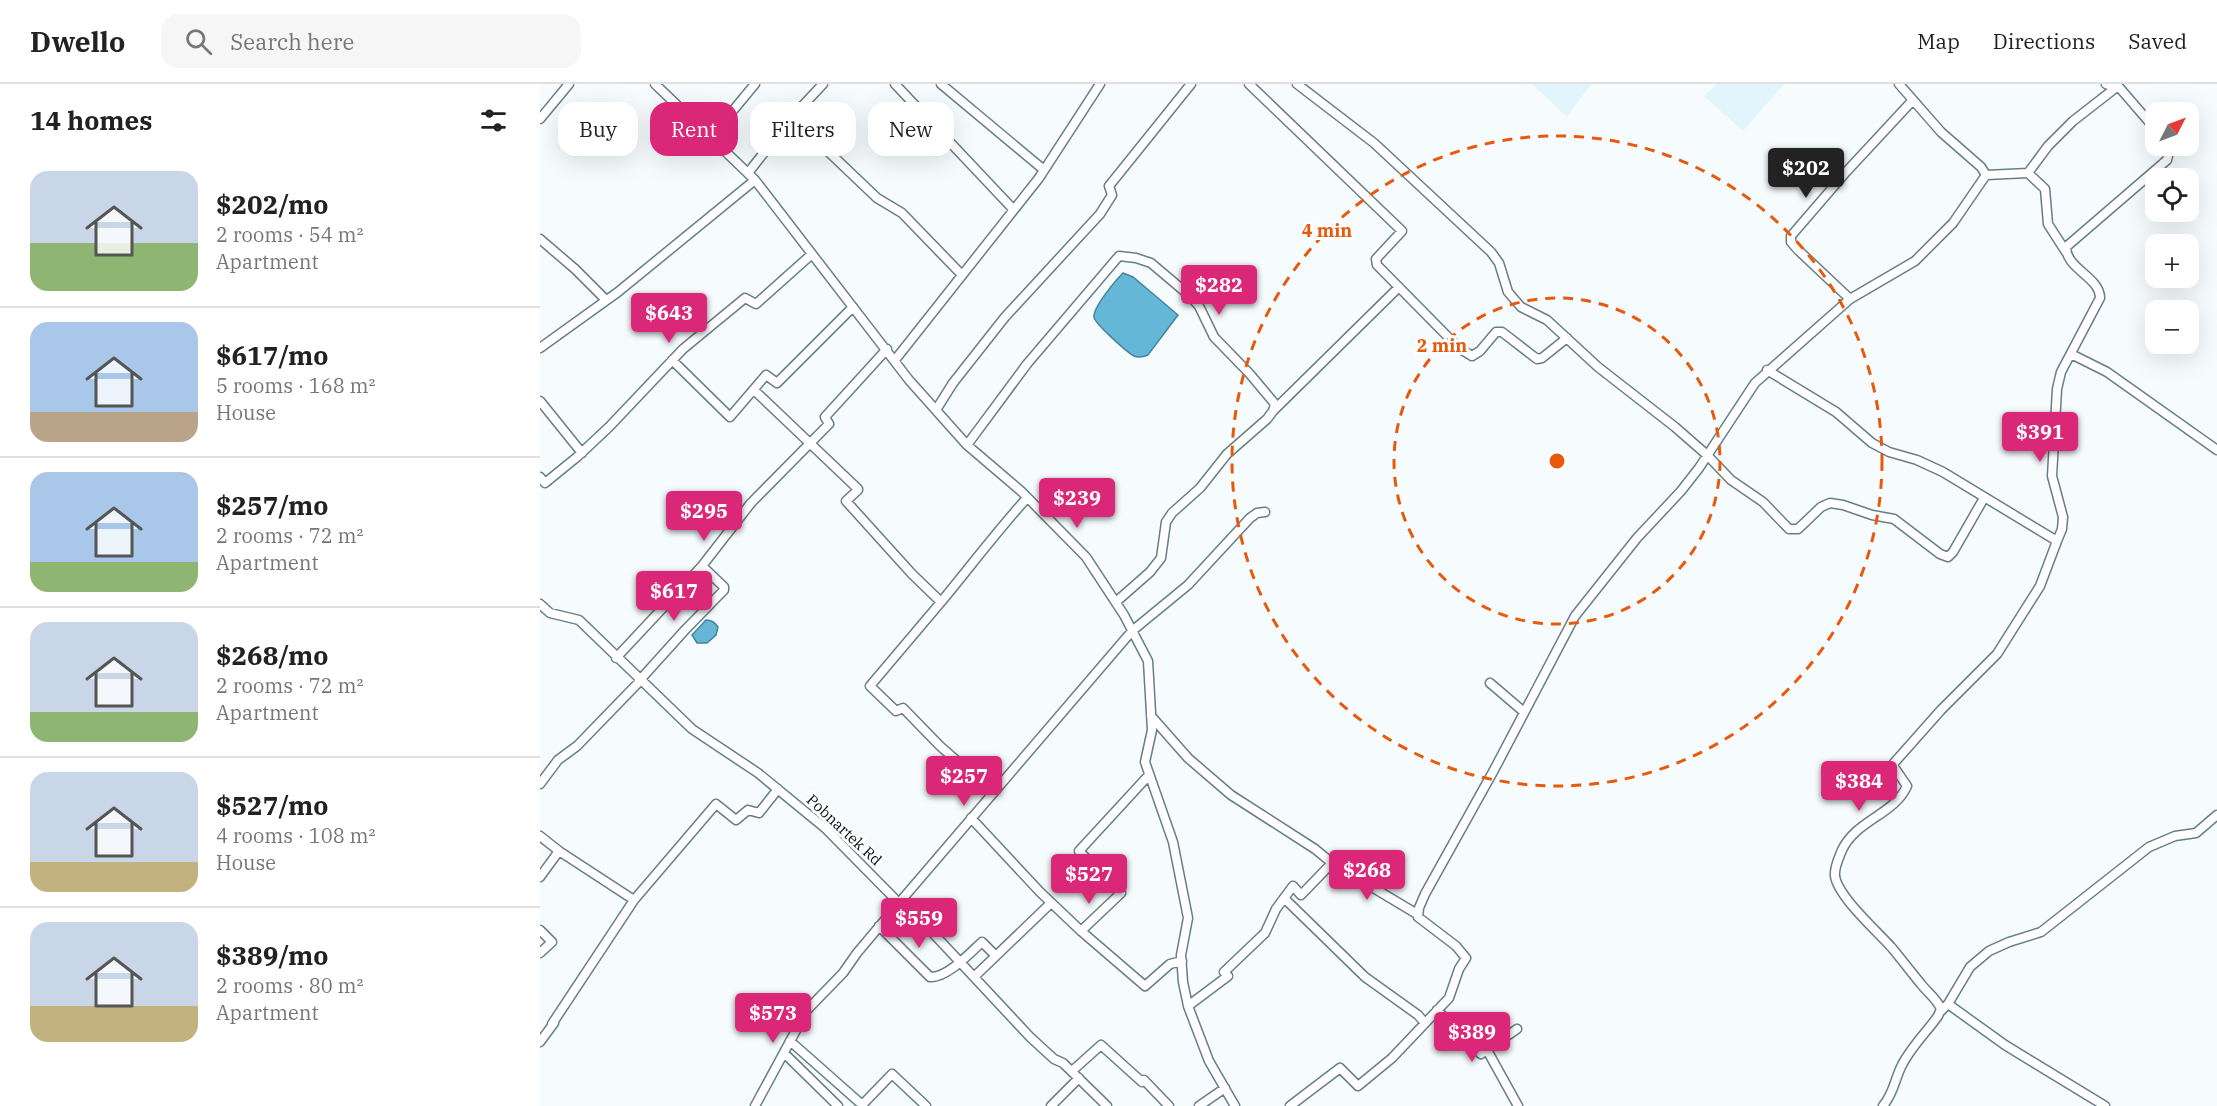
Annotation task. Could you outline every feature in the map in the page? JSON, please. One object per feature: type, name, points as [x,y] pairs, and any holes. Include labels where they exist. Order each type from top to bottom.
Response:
[{"type":"street","points":[[540,119],[568,84]]},
{"type":"street","points":[[655,84],[674,102]]},
{"type":"street","points":[[738,104],[755,84]]},
{"type":"street","points":[[806,102],[822,84]]},
{"type":"street","points":[[895,84],[1013,209]]},
{"type":"street","points":[[941,84],[1044,170]]},
{"type":"street","points":[[895,360],[1044,170],[1100,84]]},
{"type":"street","points":[[936,410],[953,383],[1005,317],[1100,214],[1112,195],[1109,186],[1191,84]]},
{"type":"street","points":[[1249,84],[1402,231],[1376,261],[1466,354],[1472,356],[1480,351],[1496,332],[1507,335],[1537,359],[1542,358],[1567,338]]},
{"type":"street","points":[[1297,84],[1374,143],[1426,194],[1460,222],[1495,257],[1508,292],[1521,307],[1547,320],[1598,367],[1675,427],[1731,480],[1763,502],[1789,529],[1798,529],[1821,507],[1830,503],[1843,505],[1872,515],[1894,519],[1947,557],[1952,554],[1984,498]]},
{"type":"street","points":[[1899,84],[1941,132],[1981,167],[1986,175]]},
{"type":"street","points":[[2106,84],[2113,87],[2118,86]]},
{"type":"street","points":[[2118,86],[2145,117]]},
{"type":"street","points":[[2028,173],[2048,146],[2073,121],[2118,86]]},
{"type":"street","points":[[1850,299],[1798,250],[1791,242],[1791,236],[1913,100]]},
{"type":"street","points":[[731,156],[755,180],[936,410],[967,445],[1027,498],[1086,557],[1117,601],[1148,661],[1152,730],[1145,762],[1173,842],[1188,918],[1181,955],[1188,1006],[1209,1061],[1235,1106]]},
{"type":"street","points":[[748,173],[761,156]]},
{"type":"street","points":[[833,156],[877,198],[902,213],[963,275]]},
{"type":"street","points":[[2066,252],[2066,247],[2070,243],[2167,160],[2168,156]]},
{"type":"street","points":[[1941,1011],[1939,1005],[1902,959],[1861,916],[1843,893],[1837,882],[1836,868],[1843,847],[1858,828],[1889,808],[1905,791],[1907,786],[1905,780],[1894,767],[1896,761],[1947,704],[1997,654],[2040,586],[2062,529],[2063,517],[2052,476],[2057,389],[2061,372],[2100,298],[2100,292],[2066,252],[2048,224],[2045,189],[2028,173],[1986,175]]},
{"type":"street","points":[[1417,914],[1430,885],[1575,616],[1637,538],[1681,491],[1749,390],[1767,370],[1792,351],[1813,329],[1850,299],[1915,261],[1953,223],[1986,175]]},
{"type":"street","points":[[540,348],[606,300],[755,180]]},
{"type":"street","points":[[540,239],[606,300]]},
{"type":"street","points":[[540,477],[545,483],[582,453],[699,334],[745,298],[756,304],[812,254]]},
{"type":"street","points":[[967,445],[1027,364],[1119,256],[1151,263],[1190,296],[1199,306],[1214,337],[1275,404],[1273,411]]},
{"type":"street","points":[[1117,601],[1150,572],[1161,558],[1166,522],[1172,513],[1200,488],[1227,454],[1399,287]]},
{"type":"street","points":[[672,360],[730,417],[766,375],[776,383],[778,382],[853,307]]},
{"type":"street","points":[[616,658],[702,566],[751,503],[829,424],[825,417],[887,349]]},
{"type":"street","points":[[2071,354],[2107,372],[2217,450]]},
{"type":"street","points":[[1767,370],[1836,412],[1872,443],[1888,452],[1917,460],[1943,472],[2057,541]]},
{"type":"street","points":[[754,390],[858,489],[846,501],[912,574],[941,602]]},
{"type":"street","points":[[540,401],[582,453]]},
{"type":"street","points":[[992,792],[940,746],[902,707],[896,711],[870,686],[987,548],[1001,526],[1027,498]]},
{"type":"street","points":[[755,1106],[807,1010],[843,973],[879,926],[992,792],[1132,631],[1188,585],[1250,518],[1257,513],[1265,512]]},
{"type":"street","points":[[540,784],[558,760],[577,746],[724,590],[724,587],[702,566]]},
{"type":"street","name":"Pobnartek Rd","points":[[540,604],[550,613],[579,620],[639,681],[692,729],[758,773],[825,828],[975,976],[1030,1036],[1054,1059],[1063,1063],[1107,1106]]},
{"type":"street","points":[[1490,683],[1524,712]]},
{"type":"street","points":[[1151,716],[1188,758],[1232,795],[1315,849],[1332,863],[1417,914],[1419,918],[1459,948],[1466,958],[1459,969],[1449,998],[1392,1058],[1358,1086],[1340,1068],[1290,1106]]},
{"type":"street","points":[[1081,931],[1121,892],[1079,851],[1149,775]]},
{"type":"street","points":[[540,1042],[634,900],[716,804],[736,820],[748,810],[759,813],[778,789]]},
{"type":"street","points":[[1883,1106],[1893,1093],[1900,1069],[1910,1052],[1948,1004],[1970,968],[1989,951],[2041,932],[2149,847],[2175,836],[2196,833],[2217,815]]},
{"type":"street","points":[[971,819],[1051,903],[1145,986],[1170,964],[1182,961]]},
{"type":"street","points":[[540,836],[634,900]]},
{"type":"street","points":[[540,877],[559,851]]},
{"type":"street","points":[[1188,1006],[1228,976],[1224,972],[1265,933],[1276,909],[1293,886],[1301,895],[1332,863]]},
{"type":"street","points":[[1284,898],[1365,977],[1401,1002],[1425,1023]]},
{"type":"street","points":[[975,976],[1051,903]]},
{"type":"street","points":[[879,926],[930,977],[940,976],[982,942],[996,956]]},
{"type":"street","points":[[540,930],[552,942],[540,953]]},
{"type":"street","points":[[1948,1004],[2005,1046],[2105,1106]]},
{"type":"street","points":[[1437,1010],[1481,1054],[1517,1029]]},
{"type":"street","points":[[790,1041],[860,1104],[872,1096],[892,1074],[926,1106]]},
{"type":"street","points":[[1051,1106],[1101,1045],[1142,1082],[1144,1080],[1169,1106]]},
{"type":"street","points":[[1487,1050],[1518,1106]]},
{"type":"street","points":[[784,1053],[838,1106]]},
{"type":"street","points":[[1199,1106],[1225,1088]]},
{"type":"shaded area","points":[[1532,84],[1591,84],[1567,117]]},
{"type":"shaded area","points":[[1717,84],[1784,84],[1743,131],[1704,96]]},
{"type":"water","points":[[1123,273],[1133,277],[1178,315],[1148,355],[1143,357],[1134,356],[1125,349],[1105,331],[1094,317],[1110,287]]},
{"type":"water","points":[[706,620],[717,625],[716,635],[707,643],[697,643],[692,635]]}]
